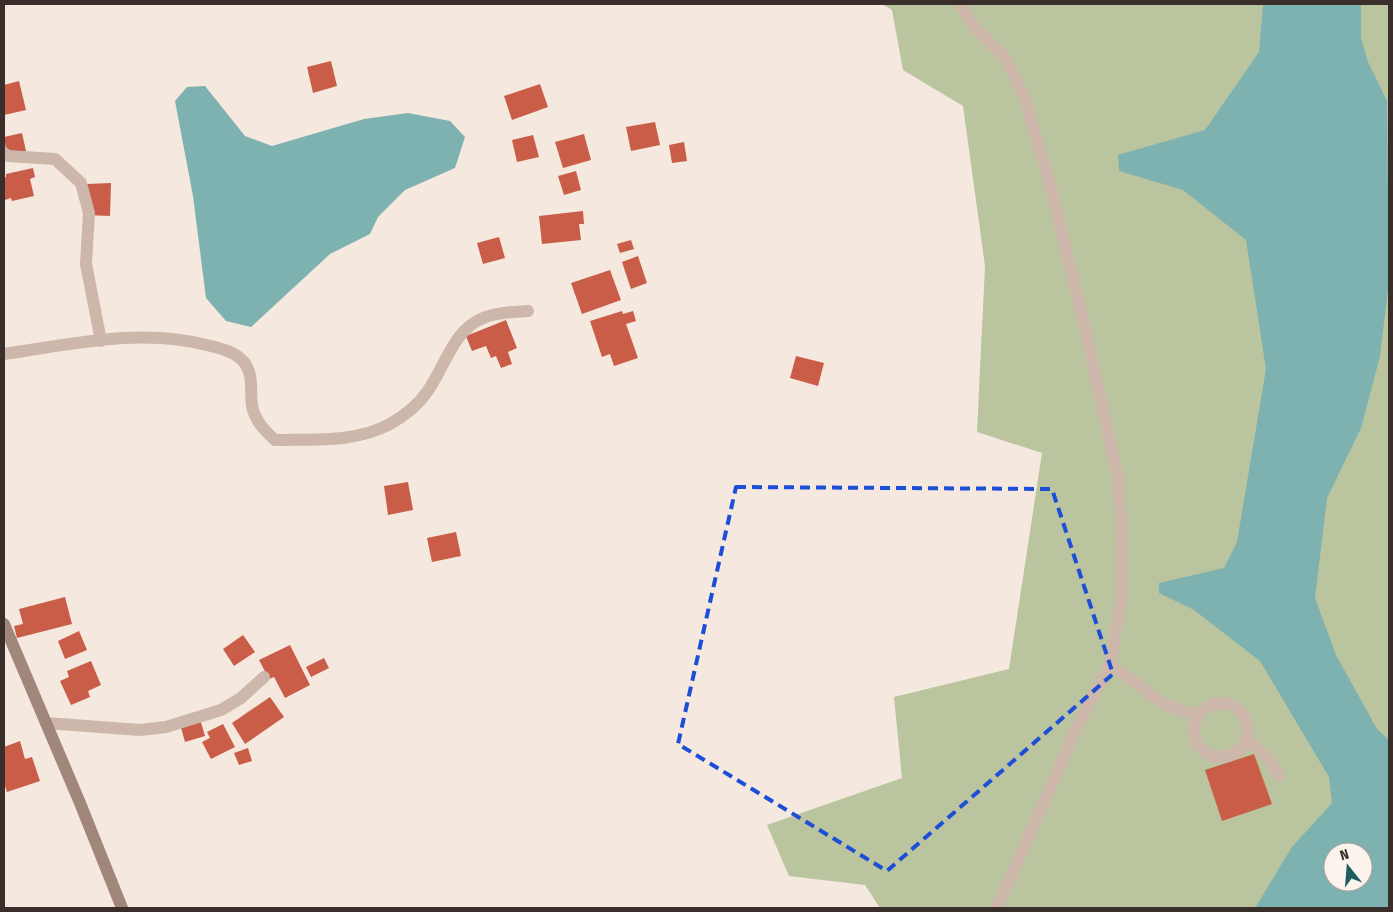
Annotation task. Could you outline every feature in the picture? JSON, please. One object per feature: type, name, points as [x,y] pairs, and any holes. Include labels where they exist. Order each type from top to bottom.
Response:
[{"type":"street","points":[[960,4],[976,29],[1005,58],[1023,94],[1047,172],[1083,320],[1118,478],[1122,537],[1121,601],[1110,664],[1079,722],[997,908]]},
{"type":"street","points":[[4,153],[8,156],[55,159],[81,183],[89,213],[86,264],[101,341]]},
{"type":"street","points":[[4,354],[128,336],[162,336],[192,340],[230,351],[245,363],[251,380],[252,407],[261,427],[275,440],[351,438],[390,424],[416,406],[428,391],[465,329],[483,318],[503,313],[528,311]]},
{"type":"street","points":[[4,624],[122,908]]},
{"type":"street","points":[[1110,664],[1165,705],[1199,716]]},
{"type":"street","points":[[46,723],[140,730],[166,727],[221,710],[241,698],[264,677]]},
{"type":"street","points":[[1220,702],[1235,706],[1246,717],[1249,732],[1243,746],[1231,756],[1215,757],[1202,749],[1194,735],[1196,720],[1199,716],[1205,707],[1220,702]]},
{"type":"street","points":[[1247,738],[1268,758],[1279,776]]},
{"type":"highlighted area","points":[[736,487],[1052,489],[1113,674],[887,871],[678,744]]},
{"type":"green space","points":[[882,4],[1389,4],[1389,908],[880,908],[865,885],[789,876],[767,825],[902,778],[894,697],[1009,669],[1042,453],[977,432],[985,266],[963,106],[903,70],[892,10]]},
{"type":"water","points":[[1263,4],[1361,4],[1361,38],[1368,62],[1387,101],[1389,281],[1380,356],[1361,428],[1327,498],[1315,598],[1336,655],[1377,729],[1389,740],[1389,908],[1255,908],[1292,847],[1332,803],[1329,777],[1260,661],[1194,610],[1159,593],[1159,583],[1224,568],[1237,542],[1266,369],[1246,240],[1183,190],[1119,171],[1118,155],[1205,130],[1259,52]]},
{"type":"water","points":[[205,86],[245,136],[272,146],[364,119],[408,113],[450,121],[465,137],[455,168],[405,190],[378,217],[370,234],[330,254],[251,327],[226,321],[206,298],[193,196],[175,101],[187,87]]},
{"type":"building","points":[[331,61],[337,86],[313,93],[307,67]]},
{"type":"building","points":[[19,81],[26,110],[4,115],[4,85]]},
{"type":"building","points":[[540,84],[548,107],[512,120],[504,96]]},
{"type":"building","points":[[655,122],[660,145],[631,151],[626,127]]},
{"type":"building","points":[[22,133],[26,151],[7,156],[4,137]]},
{"type":"building","points":[[584,134],[591,160],[563,168],[555,142]]},
{"type":"building","points":[[533,135],[539,157],[517,162],[512,140]]},
{"type":"building","points":[[684,142],[687,161],[672,163],[669,145]]},
{"type":"building","points":[[33,168],[35,177],[30,179],[34,196],[12,201],[11,198],[5,200],[4,178],[6,174]]},
{"type":"building","points":[[576,171],[581,190],[564,195],[558,176]]},
{"type":"building","points":[[111,183],[110,216],[86,215],[87,184]]},
{"type":"building","points":[[583,211],[584,224],[579,224],[581,240],[542,244],[539,216]]},
{"type":"building","points":[[499,237],[505,258],[483,264],[477,243]]},
{"type":"building","points":[[631,240],[634,249],[620,253],[617,244]]},
{"type":"building","points":[[638,256],[647,283],[631,289],[622,262]]},
{"type":"building","points":[[610,270],[621,300],[582,314],[571,283]]},
{"type":"building","points":[[622,311],[623,314],[633,311],[636,321],[626,324],[638,358],[614,366],[610,354],[602,357],[590,321]]},
{"type":"building","points":[[506,320],[517,348],[508,352],[512,364],[501,368],[496,356],[491,358],[486,346],[472,351],[466,336]]},
{"type":"building","points":[[796,356],[824,363],[818,386],[790,378]]},
{"type":"building","points":[[408,482],[413,510],[388,515],[384,486]]},
{"type":"building","points":[[456,532],[461,556],[432,562],[427,538]]},
{"type":"building","points":[[65,597],[72,624],[17,638],[14,626],[23,624],[19,609]]},
{"type":"building","points":[[79,631],[87,650],[65,659],[58,641]]},
{"type":"building","points":[[243,635],[255,652],[234,666],[223,649]]},
{"type":"building","points":[[290,645],[310,685],[285,698],[274,677],[269,679],[259,660]]},
{"type":"building","points":[[324,658],[329,668],[311,677],[306,667]]},
{"type":"building","points":[[91,661],[101,685],[88,691],[90,697],[71,705],[60,681],[69,677],[67,671]]},
{"type":"building","points":[[270,697],[284,717],[245,744],[232,723]]},
{"type":"building","points":[[200,719],[205,736],[185,742],[180,724]]},
{"type":"building","points":[[223,724],[235,747],[211,759],[202,742],[210,738],[207,732]]},
{"type":"building","points":[[20,741],[25,759],[32,757],[40,781],[7,792],[4,783],[4,747]]},
{"type":"building","points":[[248,748],[252,761],[239,765],[234,753]]},
{"type":"building","points":[[1254,754],[1272,804],[1222,821],[1205,770]]}]
